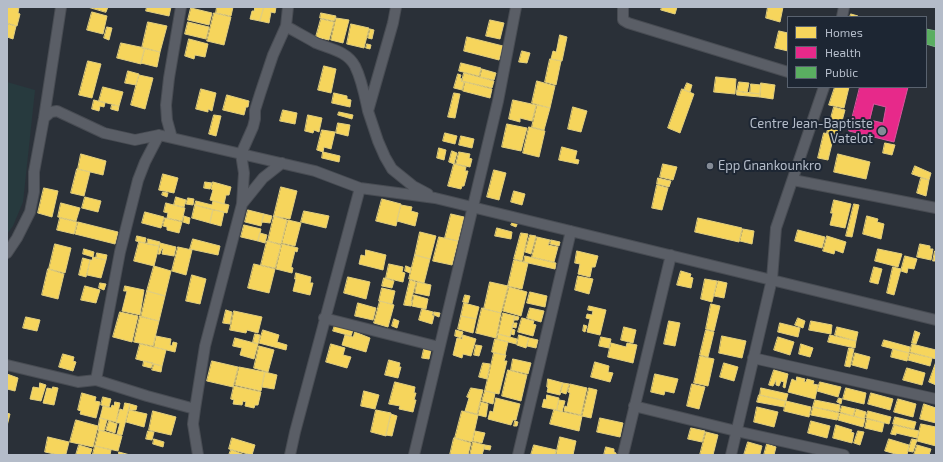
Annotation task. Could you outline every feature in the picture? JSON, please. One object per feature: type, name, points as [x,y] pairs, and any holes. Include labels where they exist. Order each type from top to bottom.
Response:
[{"type":"street","points":[[7,254],[30,212],[34,192],[34,172],[61,7]]},
{"type":"street","points":[[172,138],[167,120],[166,105],[181,7]]},
{"type":"street","points":[[198,455],[193,424],[195,409],[205,346],[242,204],[244,173],[241,154],[253,127],[258,99],[273,54],[286,26],[288,7]]},
{"type":"street","points":[[368,111],[393,23],[396,7]]},
{"type":"street","points":[[414,455],[498,101],[516,7]]},
{"type":"street","points":[[623,7],[623,20],[628,23],[787,72]]},
{"type":"street","points":[[286,26],[318,44],[334,49],[349,59],[359,75],[368,111],[378,141],[392,169],[413,186],[435,198]]},
{"type":"street","points":[[731,455],[772,279],[776,228],[824,88]]},
{"type":"street","points":[[44,118],[51,112],[57,111],[104,134],[135,140],[159,135],[315,171],[360,188],[435,198],[936,320]]},
{"type":"street","points":[[96,380],[120,252],[138,180],[145,162],[159,135]]},
{"type":"street","points":[[242,204],[263,178],[282,163]]},
{"type":"street","points":[[793,180],[936,207]]},
{"type":"street","points":[[290,455],[324,318],[360,188]]},
{"type":"street","points":[[518,455],[571,231]]},
{"type":"street","points":[[623,455],[671,255]]},
{"type":"street","points":[[324,318],[439,347]]},
{"type":"street","points":[[753,358],[936,399]]},
{"type":"street","points":[[7,365],[78,382],[96,380],[195,409]]},
{"type":"street","points":[[634,406],[844,455]]},
{"type":"green space","points":[[7,82],[35,90],[23,202],[13,226],[7,234]]},
{"type":"building: Homes","points":[[7,7],[19,7],[18,13],[20,14],[17,26],[7,23]]},
{"type":"building: Homes","points":[[88,7],[108,7],[106,12]]},
{"type":"building: Homes","points":[[147,7],[171,7],[169,16],[146,11]]},
{"type":"building: Homes","points":[[217,7],[233,7],[231,16],[216,13]]},
{"type":"building: Homes","points":[[255,7],[264,7],[260,21],[250,19],[252,11],[254,11]]},
{"type":"building: Homes","points":[[264,7],[276,7],[275,13],[271,12],[269,23],[260,21]]},
{"type":"building: Homes","points":[[662,7],[677,7],[675,14],[661,10]]},
{"type":"building: Homes","points":[[768,7],[783,7],[780,22],[766,18]]},
{"type":"building: Homes","points":[[191,8],[212,13],[209,25],[188,20]]},
{"type":"building: Homes","points":[[92,12],[107,16],[103,34],[87,30]]},
{"type":"building: Homes","points":[[214,13],[231,17],[224,45],[207,41]]},
{"type":"building: Homes","points":[[321,13],[336,16],[334,21],[320,18]]},
{"type":"building: Homes","points":[[336,18],[349,20],[343,43],[331,40]]},
{"type":"building: Homes","points":[[321,19],[334,22],[329,40],[316,37]]},
{"type":"building: Homes","points":[[490,20],[504,23],[500,39],[486,36]]},
{"type":"building: Homes","points":[[148,22],[167,26],[160,52],[142,48]]},
{"type":"building: Homes","points":[[188,22],[209,27],[206,39],[185,34]]},
{"type":"building: Homes","points":[[7,24],[16,26],[13,39],[7,37]]},
{"type":"building: Homes","points":[[351,24],[369,28],[364,48],[347,44]]},
{"type":"building: Homes","points":[[107,27],[112,28],[109,40],[104,38]]},
{"type":"building: Homes","points":[[370,29],[374,30],[372,39],[368,38]]},
{"type":"building: Homes","points":[[779,31],[787,33],[787,51],[775,48]]},
{"type":"building: Homes","points":[[560,35],[567,37],[562,61],[551,59],[553,51],[556,52]]},
{"type":"building: Homes","points":[[467,37],[503,46],[499,60],[464,51]]},
{"type":"building: Homes","points":[[189,39],[208,44],[205,57],[195,55],[194,59],[185,56]]},
{"type":"building: Homes","points":[[121,43],[145,48],[141,64],[117,58]]},
{"type":"building: Homes","points":[[367,44],[371,45],[370,49],[366,48]]},
{"type":"building: Homes","points":[[145,48],[160,52],[157,67],[141,63]]},
{"type":"building: Homes","points":[[522,51],[530,53],[527,63],[519,62]]},
{"type":"building: Homes","points":[[550,59],[561,61],[556,85],[545,82]]},
{"type":"building: Homes","points":[[88,61],[101,64],[92,98],[79,95]]},
{"type":"building: Homes","points":[[461,63],[481,68],[479,76],[459,71]]},
{"type":"building: Homes","points":[[324,66],[336,69],[331,93],[318,90]]},
{"type":"building: Homes","points":[[482,69],[496,73],[494,80],[480,77]]},
{"type":"building: Homes","points":[[128,71],[139,74],[136,85],[125,83]]},
{"type":"building: Homes","points":[[464,73],[494,81],[492,88],[462,81]]},
{"type":"building: Homes","points":[[458,74],[461,75],[461,81],[464,82],[462,90],[454,88]]},
{"type":"building: Homes","points":[[139,75],[153,78],[145,109],[131,105]]},
{"type":"building: Homes","points":[[716,77],[736,79],[735,94],[714,92]]},
{"type":"building: Homes","points":[[537,81],[555,86],[550,108],[532,103]]},
{"type":"building: Homes","points":[[465,82],[492,89],[490,98],[463,91]]},
{"type":"building: Homes","points":[[739,82],[749,83],[747,93],[737,91]]},
{"type":"building: Homes","points":[[687,83],[692,85],[690,92],[684,90]]},
{"type":"building: Homes","points":[[761,83],[775,85],[773,99],[760,97]]},
{"type":"building: Homes","points":[[751,84],[761,85],[760,94],[750,93]]},
{"type":"building: Homes","points":[[103,87],[123,92],[119,106],[99,101]]},
{"type":"building: Homes","points":[[835,88],[849,88],[844,108],[829,105]]},
{"type":"building: Homes","points":[[201,89],[216,93],[212,111],[208,109],[208,112],[196,109]]},
{"type":"building: Homes","points":[[682,89],[694,94],[680,133],[668,128]]},
{"type":"building: Homes","points":[[737,91],[760,94],[760,97],[737,95]]},
{"type":"building: Homes","points":[[334,93],[347,96],[347,99],[351,100],[350,107],[332,103]]},
{"type":"building: Homes","points":[[454,93],[460,94],[455,118],[448,117]]},
{"type":"building: Homes","points":[[227,95],[249,101],[244,115],[223,110]]},
{"type":"building: Homes","points":[[94,100],[105,103],[104,107],[100,106],[99,111],[92,109]]},
{"type":"building: Homes","points":[[513,100],[536,105],[532,121],[520,118],[520,122],[509,119]]},
{"type":"building: Homes","points":[[112,105],[119,106],[118,111],[111,109]]},
{"type":"building: Homes","points":[[537,105],[550,108],[544,130],[532,127]]},
{"type":"building: Homes","points":[[573,107],[587,111],[581,132],[568,129]]},
{"type":"building: Homes","points":[[834,107],[845,110],[838,136],[827,133]]},
{"type":"building: Homes","points":[[283,110],[297,113],[295,124],[280,121]]},
{"type":"building: Homes","points":[[339,112],[353,115],[352,119],[338,115]]},
{"type":"building: Homes","points":[[214,115],[221,116],[216,136],[209,134]]},
{"type":"building: Homes","points":[[308,115],[322,118],[319,132],[314,130],[313,133],[305,131]]},
{"type":"building: Homes","points":[[338,123],[350,125],[348,136],[336,133]]},
{"type":"building: Homes","points":[[507,124],[527,128],[521,151],[502,147]]},
{"type":"building: Homes","points":[[529,127],[545,131],[539,157],[523,153]]},
{"type":"building: Homes","points":[[322,130],[335,132],[331,149],[324,147],[323,152],[317,150]]},
{"type":"building: Homes","points":[[445,133],[457,136],[455,144],[443,141]]},
{"type":"building: Homes","points":[[824,133],[834,135],[828,160],[818,158]]},
{"type":"building: Homes","points":[[461,136],[474,139],[472,148],[459,145]]},
{"type":"building: Homes","points":[[885,143],[895,145],[892,155],[883,153]]},
{"type":"building: Homes","points":[[562,147],[577,151],[575,159],[579,160],[578,164],[559,160]]},
{"type":"building: Homes","points":[[439,148],[446,150],[444,160],[437,158]]},
{"type":"building: Homes","points":[[452,151],[457,153],[454,164],[449,162]]},
{"type":"building: Homes","points":[[323,152],[340,156],[339,162],[322,158]]},
{"type":"building: Homes","points":[[459,152],[470,154],[469,158],[472,159],[470,167],[456,164]]},
{"type":"building: Homes","points":[[81,154],[106,161],[103,175],[78,169]]},
{"type":"building: Homes","points":[[838,154],[870,162],[866,179],[834,172]]},
{"type":"building: Homes","points":[[454,164],[466,167],[465,171],[468,171],[464,186],[462,186],[461,189],[448,186]]},
{"type":"building: Homes","points":[[663,164],[677,167],[673,180],[660,177]]},
{"type":"building: Homes","points":[[915,166],[931,173],[929,180],[912,174]]},
{"type":"building: Homes","points":[[77,169],[90,172],[84,196],[71,193]]},
{"type":"building: Homes","points":[[494,170],[506,173],[499,200],[487,197]]},
{"type":"building: Homes","points":[[163,174],[178,178],[174,193],[159,190]]},
{"type":"building: Homes","points":[[658,178],[671,181],[669,187],[657,184]]},
{"type":"building: Homes","points":[[921,178],[929,180],[926,196],[917,193]]},
{"type":"building: Homes","points":[[205,182],[212,183],[210,189],[204,188]]},
{"type":"building: Homes","points":[[213,182],[231,187],[229,195],[226,195],[224,204],[210,200],[213,190],[211,189]]},
{"type":"building: Homes","points":[[657,185],[668,188],[662,210],[652,208]]},
{"type":"building: Homes","points":[[281,187],[297,191],[290,219],[274,216]]},
{"type":"building: Homes","points":[[44,188],[58,191],[52,217],[38,213]]},
{"type":"building: Homes","points":[[514,191],[525,194],[522,205],[511,202]]},
{"type":"building: Homes","points":[[163,192],[168,193],[167,197],[162,195]]},
{"type":"building: Homes","points":[[85,197],[101,201],[98,212],[82,208]]},
{"type":"building: Homes","points":[[176,197],[186,200],[184,207],[174,205]]},
{"type":"building: Homes","points":[[188,198],[194,199],[193,205],[186,204]]},
{"type":"building: Homes","points":[[382,199],[401,204],[396,226],[376,221]]},
{"type":"building: Homes","points":[[834,200],[851,204],[845,228],[830,225]]},
{"type":"building: Homes","points":[[196,201],[212,205],[213,201],[229,205],[227,213],[195,205]]},
{"type":"building: Homes","points":[[61,203],[80,208],[76,221],[58,217]]},
{"type":"building: Homes","points":[[166,203],[185,208],[182,221],[167,218],[168,213],[164,212]]},
{"type":"building: Homes","points":[[854,204],[859,205],[852,237],[846,236]]},
{"type":"building: Homes","points":[[195,205],[213,210],[210,223],[192,218]]},
{"type":"building: Homes","points":[[401,205],[412,207],[411,211],[418,213],[415,226],[397,221]]},
{"type":"building: Homes","points":[[213,210],[224,212],[221,226],[210,223]]},
{"type":"building: Homes","points":[[248,210],[264,214],[261,226],[245,222]]},
{"type":"building: Homes","points":[[304,211],[329,216],[326,228],[301,222]]},
{"type":"building: Homes","points":[[145,212],[164,217],[161,228],[142,223]]},
{"type":"building: Homes","points":[[264,214],[272,216],[270,223],[262,222]]},
{"type":"building: Homes","points":[[451,214],[464,217],[458,241],[445,238]]},
{"type":"building: Homes","points":[[184,216],[190,218],[189,224],[183,222]]},
{"type":"building: Homes","points":[[274,216],[287,220],[281,244],[268,241]]},
{"type":"building: Homes","points":[[867,216],[878,219],[877,222],[884,224],[881,239],[863,234]]},
{"type":"building: Homes","points":[[60,218],[77,222],[74,234],[57,230]]},
{"type":"building: Homes","points":[[165,218],[182,222],[179,233],[167,230],[167,227],[163,226]]},
{"type":"building: Homes","points":[[698,218],[742,228],[739,242],[695,232]]},
{"type":"building: Homes","points":[[288,220],[301,223],[295,246],[282,243]]},
{"type":"building: Homes","points":[[514,220],[518,222],[516,227],[511,225]]},
{"type":"building: Homes","points":[[78,222],[118,232],[115,244],[75,234]]},
{"type":"building: Homes","points":[[244,225],[261,229],[258,241],[241,237]]},
{"type":"building: Homes","points":[[497,228],[512,232],[511,239],[495,236]]},
{"type":"building: Homes","points":[[743,229],[754,231],[752,244],[740,241]]},
{"type":"building: Homes","points":[[798,230],[825,237],[822,248],[795,241]]},
{"type":"building: Homes","points":[[420,232],[436,236],[430,259],[415,255]]},
{"type":"building: Homes","points":[[260,233],[267,235],[265,243],[258,241]]},
{"type":"building: Homes","points":[[521,233],[528,234],[522,261],[514,259]]},
{"type":"building: Homes","points":[[530,235],[536,236],[531,254],[525,252]]},
{"type":"building: Homes","points":[[137,236],[146,238],[145,243],[136,241]]},
{"type":"building: Homes","points":[[827,236],[846,242],[843,253],[835,250],[834,254],[823,251]]},
{"type":"building: Homes","points":[[439,237],[458,241],[452,265],[433,261]]},
{"type":"building: Homes","points":[[537,237],[550,240],[548,245],[558,247],[554,262],[532,257]]},
{"type":"building: Homes","points":[[148,239],[160,242],[159,246],[147,244]]},
{"type":"building: Homes","points":[[193,239],[220,246],[218,255],[190,249]]},
{"type":"building: Homes","points":[[551,240],[560,242],[559,246],[550,244]]},
{"type":"building: Homes","points":[[267,241],[281,245],[275,268],[261,265]]},
{"type":"building: Homes","points":[[139,242],[159,246],[154,266],[134,261]]},
{"type":"building: Homes","points":[[160,243],[176,247],[174,256],[162,254],[162,248],[160,254],[158,254]]},
{"type":"building: Homes","points":[[55,244],[71,248],[65,273],[49,269]]},
{"type":"building: Homes","points":[[282,244],[298,248],[297,252],[295,251],[291,267],[293,268],[292,273],[276,269]]},
{"type":"building: Homes","points":[[920,244],[930,246],[930,249],[933,249],[931,260],[917,257]]},
{"type":"building: Homes","points":[[178,247],[192,250],[186,275],[172,271]]},
{"type":"building: Homes","points":[[84,249],[94,252],[93,257],[83,254]]},
{"type":"building: Homes","points":[[878,249],[902,254],[898,267],[875,261]]},
{"type":"building: Homes","points":[[366,250],[386,255],[383,270],[359,264],[361,255],[365,256]]},
{"type":"building: Homes","points":[[577,251],[598,256],[595,267],[592,267],[590,277],[578,274],[580,264],[575,263]]},
{"type":"building: Homes","points":[[935,251],[936,261],[933,261]]},
{"type":"building: Homes","points":[[97,253],[107,255],[106,260],[96,258]]},
{"type":"building: Homes","points":[[415,255],[430,259],[424,283],[409,279]]},
{"type":"building: Homes","points":[[525,256],[556,263],[555,269],[524,262]]},
{"type":"building: Homes","points":[[905,256],[917,259],[914,269],[908,268],[907,273],[901,271]]},
{"type":"building: Homes","points":[[93,257],[106,260],[101,278],[87,275],[90,260],[92,260]]},
{"type":"building: Homes","points":[[83,258],[90,260],[86,277],[79,275]]},
{"type":"building: Homes","points":[[514,260],[528,263],[522,289],[508,286]]},
{"type":"building: Homes","points":[[254,264],[275,269],[269,293],[248,288]]},
{"type":"building: Homes","points":[[389,264],[403,267],[402,272],[405,273],[403,282],[386,278]]},
{"type":"building: Homes","points":[[154,266],[171,271],[165,296],[147,291]]},
{"type":"building: Homes","points":[[406,266],[411,268],[410,273],[405,271]]},
{"type":"building: Homes","points":[[874,267],[882,269],[878,284],[870,282]]},
{"type":"building: Homes","points":[[893,267],[901,269],[894,295],[887,293]]},
{"type":"building: Homes","points":[[48,269],[64,274],[58,299],[42,295]]},
{"type":"building: Homes","points":[[681,271],[691,274],[690,277],[693,278],[691,288],[677,285]]},
{"type":"building: Homes","points":[[296,273],[311,277],[310,283],[313,283],[310,295],[293,291]]},
{"type":"building: Homes","points":[[192,275],[206,279],[200,304],[186,301]]},
{"type":"building: Homes","points":[[578,276],[593,279],[589,294],[575,290]]},
{"type":"building: Homes","points":[[348,277],[370,282],[366,299],[344,293]]},
{"type":"building: Homes","points":[[384,278],[394,281],[392,288],[382,286]]},
{"type":"building: Homes","points":[[705,279],[717,281],[712,302],[701,299]]},
{"type":"building: Homes","points":[[410,280],[416,282],[411,306],[404,305]]},
{"type":"building: Homes","points":[[718,281],[727,283],[724,298],[714,296]]},
{"type":"building: Homes","points":[[417,282],[431,285],[429,296],[415,293]]},
{"type":"building: Homes","points":[[490,282],[508,286],[501,313],[484,309]]},
{"type":"building: Homes","points":[[100,283],[106,284],[104,290],[99,288]]},
{"type":"building: Homes","points":[[85,286],[100,290],[96,303],[81,300]]},
{"type":"building: Homes","points":[[125,286],[144,290],[140,315],[122,311],[127,291],[124,291]]},
{"type":"building: Homes","points":[[509,287],[527,292],[521,316],[503,311]]},
{"type":"building: Homes","points":[[382,288],[395,291],[392,304],[379,301]]},
{"type":"building: Homes","points":[[147,291],[165,296],[159,321],[141,317]]},
{"type":"building: Homes","points":[[530,292],[547,296],[545,307],[527,303]]},
{"type":"building: Homes","points":[[414,295],[428,299],[426,309],[412,306]]},
{"type":"building: Homes","points":[[465,295],[470,296],[468,303],[463,302]]},
{"type":"building: Homes","points":[[380,301],[394,305],[388,327],[374,323]]},
{"type":"building: Homes","points":[[358,303],[376,308],[373,320],[355,316]]},
{"type":"building: Homes","points":[[464,303],[479,307],[476,319],[461,316]]},
{"type":"building: Homes","points":[[711,304],[720,306],[714,331],[706,329]]},
{"type":"building: Homes","points":[[589,306],[606,310],[600,335],[587,332],[590,319],[586,318],[587,314],[592,315],[593,311],[588,310]]},
{"type":"building: Homes","points":[[482,308],[501,313],[496,338],[476,333]]},
{"type":"building: Homes","points":[[530,308],[544,311],[541,322],[527,318]]},
{"type":"building: Homes","points":[[422,309],[433,312],[432,315],[434,316],[432,324],[419,320]]},
{"type":"building: Homes","points":[[226,310],[232,312],[230,324],[223,323]]},
{"type":"building: Homes","points":[[234,311],[262,317],[258,333],[247,330],[246,333],[230,330]]},
{"type":"building: Homes","points":[[120,312],[138,316],[132,342],[113,337]]},
{"type":"building: Homes","points":[[434,312],[440,313],[439,317],[434,315]]},
{"type":"building: Homes","points":[[503,313],[515,316],[510,337],[498,334]]},
{"type":"building: Homes","points":[[140,316],[159,321],[153,346],[134,342]]},
{"type":"building: Homes","points":[[461,316],[476,319],[473,333],[458,329]]},
{"type":"building: Homes","points":[[515,316],[519,317],[518,320],[514,320]]},
{"type":"building: Homes","points":[[26,317],[40,320],[37,331],[23,328]]},
{"type":"building: Homes","points":[[522,318],[534,321],[533,324],[536,325],[533,336],[518,332]]},
{"type":"building: Homes","points":[[798,318],[805,321],[803,328],[795,325]]},
{"type":"building: Homes","points":[[394,319],[399,321],[397,328],[392,326]]},
{"type":"building: Homes","points":[[669,321],[680,323],[675,346],[664,344]]},
{"type":"building: Homes","points":[[811,321],[832,325],[831,334],[809,330]]},
{"type":"building: Homes","points":[[514,323],[517,323],[516,328],[512,327]]},
{"type":"building: Homes","points":[[780,323],[800,328],[798,337],[778,332]]},
{"type":"building: Homes","points":[[335,325],[353,330],[351,336],[333,331]]},
{"type":"building: Homes","points":[[584,325],[587,326],[585,332],[583,331]]},
{"type":"building: Homes","points":[[624,327],[636,330],[633,343],[621,340]]},
{"type":"building: Homes","points":[[837,327],[858,332],[856,341],[835,335]]},
{"type":"building: Homes","points":[[512,329],[515,330],[514,335],[511,334]]},
{"type":"building: Homes","points":[[263,330],[279,335],[277,342],[287,345],[286,350],[259,343]]},
{"type":"building: Homes","points":[[456,330],[463,332],[461,338],[455,336]]},
{"type":"building: Homes","points":[[706,330],[714,332],[708,357],[700,355]]},
{"type":"building: Homes","points":[[915,331],[920,333],[916,344],[912,343]]},
{"type":"building: Homes","points":[[355,332],[370,338],[366,352],[342,345],[345,335],[353,337]]},
{"type":"building: Homes","points":[[255,334],[260,335],[258,344],[253,342]]},
{"type":"building: Homes","points":[[498,334],[517,339],[516,344],[497,339]]},
{"type":"building: Homes","points":[[463,335],[476,339],[471,356],[463,354],[462,358],[453,355],[457,338],[462,339]]},
{"type":"building: Homes","points":[[519,335],[529,338],[526,348],[517,345]]},
{"type":"building: Homes","points":[[830,335],[856,341],[855,348],[828,342]]},
{"type":"building: Homes","points":[[156,336],[171,339],[170,345],[172,346],[173,342],[177,343],[175,352],[154,347]]},
{"type":"building: Homes","points":[[722,336],[746,341],[742,358],[719,353]]},
{"type":"building: Homes","points":[[601,337],[611,339],[609,348],[599,346]]},
{"type":"building: Homes","points":[[778,337],[794,342],[790,355],[774,350]]},
{"type":"building: Homes","points":[[235,338],[258,344],[254,359],[240,355],[242,348],[233,346]]},
{"type":"building: Homes","points":[[529,338],[538,340],[536,348],[527,346]]},
{"type":"building: Homes","points":[[495,339],[508,342],[505,355],[492,352]]},
{"type":"building: Homes","points":[[884,340],[910,347],[909,353],[882,346]]},
{"type":"building: Homes","points":[[611,343],[626,347],[627,343],[637,345],[633,363],[608,357]]},
{"type":"building: Homes","points":[[140,344],[166,350],[162,366],[136,359]]},
{"type":"building: Homes","points":[[331,344],[345,348],[343,355],[351,357],[347,368],[326,362]]},
{"type":"building: Homes","points":[[801,344],[813,348],[810,357],[799,354]]},
{"type":"building: Homes","points":[[912,344],[936,350],[936,359],[910,352]]},
{"type":"building: Homes","points":[[476,345],[482,346],[479,356],[474,355]]},
{"type":"building: Homes","points":[[259,346],[274,350],[268,372],[254,368]]},
{"type":"building: Homes","points":[[849,348],[854,349],[850,367],[845,366]]},
{"type":"building: Homes","points":[[424,349],[431,350],[429,359],[422,358]]},
{"type":"building: Homes","points":[[893,349],[909,353],[907,361],[891,357]]},
{"type":"building: Homes","points":[[494,353],[506,355],[504,361],[507,361],[499,394],[485,391]]},
{"type":"building: Homes","points":[[855,353],[870,357],[867,369],[852,365]]},
{"type":"building: Homes","points":[[910,353],[932,358],[930,366],[908,360]]},
{"type":"building: Homes","points":[[63,354],[74,357],[73,361],[76,362],[73,371],[59,367]]},
{"type":"building: Homes","points":[[700,356],[714,359],[708,386],[694,383]]},
{"type":"building: Homes","points":[[513,359],[531,363],[528,374],[511,370]]},
{"type":"building: Homes","points":[[389,360],[400,363],[399,367],[401,367],[398,378],[385,375]]},
{"type":"building: Homes","points":[[144,361],[153,363],[151,368],[143,366]]},
{"type":"building: Homes","points":[[212,361],[238,367],[233,387],[207,381]]},
{"type":"building: Homes","points":[[595,362],[609,366],[608,372],[613,373],[610,382],[591,377]]},
{"type":"building: Homes","points":[[936,362],[936,385],[929,382]]},
{"type":"building: Homes","points":[[483,363],[490,364],[487,379],[479,377]]},
{"type":"building: Homes","points":[[724,363],[738,367],[734,381],[720,377]]},
{"type":"building: Homes","points":[[154,364],[162,366],[161,372],[152,370]]},
{"type":"building: Homes","points":[[239,367],[265,372],[261,391],[235,385]]},
{"type":"building: Homes","points":[[907,368],[925,373],[922,385],[903,380]]},
{"type":"building: Homes","points":[[508,370],[527,375],[521,401],[502,396]]},
{"type":"building: Homes","points":[[774,370],[788,374],[785,388],[783,387],[784,382],[781,381],[779,386],[776,385],[776,380],[773,386],[769,385]]},
{"type":"building: Homes","points":[[265,372],[277,375],[274,389],[262,387]]},
{"type":"building: Homes","points":[[7,374],[18,378],[15,391],[7,389]]},
{"type":"building: Homes","points":[[655,374],[678,379],[674,393],[665,391],[664,395],[651,392]]},
{"type":"building: Homes","points":[[797,377],[805,379],[804,382],[806,382],[807,379],[814,381],[813,384],[818,385],[815,399],[788,392],[792,379],[796,381]]},
{"type":"building: Homes","points":[[548,379],[563,383],[560,395],[547,392]]},
{"type":"building: Homes","points":[[395,382],[415,387],[414,393],[416,393],[414,400],[416,400],[413,412],[399,409],[400,406],[389,404]]},
{"type":"building: Homes","points":[[820,382],[841,387],[838,397],[817,391]]},
{"type":"building: Homes","points":[[40,383],[46,385],[41,401],[30,399],[33,387],[39,388]]},
{"type":"building: Homes","points":[[563,383],[569,384],[566,394],[560,392]]},
{"type":"building: Homes","points":[[570,384],[587,388],[581,415],[564,411],[565,406],[567,407]]},
{"type":"building: Homes","points":[[692,384],[705,387],[699,409],[687,406]]},
{"type":"building: Homes","points":[[234,386],[261,392],[258,405],[255,405],[254,408],[245,406],[246,402],[243,401],[242,405],[233,404],[234,400],[231,399]]},
{"type":"building: Homes","points":[[53,387],[58,388],[54,405],[43,403],[47,388],[52,389]]},
{"type":"building: Homes","points":[[471,388],[483,390],[477,414],[465,411],[469,398],[467,397]]},
{"type":"building: Homes","points":[[589,388],[597,390],[591,418],[582,416]]},
{"type":"building: Homes","points":[[761,388],[788,394],[786,401],[760,395]]},
{"type":"building: Homes","points":[[846,388],[866,393],[864,404],[843,399]]},
{"type":"building: Homes","points":[[364,391],[379,395],[375,409],[361,406]]},
{"type":"building: Homes","points":[[485,391],[495,393],[493,404],[482,401]]},
{"type":"building: Homes","points":[[82,393],[96,397],[95,401],[100,402],[96,418],[80,414],[81,411],[78,410]]},
{"type":"building: Homes","points":[[871,393],[893,399],[890,410],[868,404]]},
{"type":"building: Homes","points":[[547,395],[559,398],[557,410],[542,407],[544,399],[546,400]]},
{"type":"building: Homes","points":[[759,395],[786,401],[784,407],[757,402]]},
{"type":"building: Homes","points":[[103,397],[111,399],[109,407],[101,405]]},
{"type":"building: Homes","points":[[496,398],[520,404],[516,420],[513,420],[511,425],[488,419],[490,411],[493,412]]},
{"type":"building: Homes","points":[[839,398],[842,399],[841,404],[837,402]]},
{"type":"building: Homes","points":[[898,399],[916,404],[913,417],[894,412]]},
{"type":"building: Homes","points":[[559,400],[565,401],[562,412],[557,410]]},
{"type":"building: Homes","points":[[815,400],[840,405],[839,412],[813,407]]},
{"type":"building: Homes","points":[[786,401],[811,407],[809,417],[784,411]]},
{"type":"building: Homes","points":[[115,402],[120,403],[116,422],[100,418],[103,406],[111,408],[112,405],[114,406]]},
{"type":"building: Homes","points":[[481,402],[488,404],[486,417],[478,415]]},
{"type":"building: Homes","points":[[125,403],[130,404],[122,435],[117,434],[120,423],[116,423],[120,409],[123,410]]},
{"type":"building: Homes","points":[[130,404],[137,406],[136,410],[129,410]]},
{"type":"building: Homes","points":[[924,404],[936,408],[936,423],[920,419]]},
{"type":"building: Homes","points":[[842,406],[855,409],[853,416],[840,412]]},
{"type":"building: Homes","points":[[757,407],[778,412],[774,427],[754,422]]},
{"type":"building: Homes","points":[[813,407],[839,413],[837,420],[811,415]]},
{"type":"building: Homes","points":[[856,409],[866,412],[864,419],[854,416]]},
{"type":"building: Homes","points":[[129,410],[147,414],[144,427],[126,422]]},
{"type":"building: Homes","points":[[376,410],[391,413],[386,436],[371,432]]},
{"type":"building: Homes","points":[[554,410],[582,416],[579,431],[550,424]]},
{"type":"building: Homes","points":[[153,411],[176,417],[171,435],[149,430]]},
{"type":"building: Homes","points":[[462,411],[478,415],[472,442],[455,438]]},
{"type":"building: Homes","points":[[868,411],[891,417],[889,424],[866,418]]},
{"type":"building: Homes","points":[[7,413],[10,414],[7,426]]},
{"type":"building: Homes","points":[[840,413],[865,419],[863,427],[838,420]]},
{"type":"building: Homes","points":[[391,414],[397,416],[392,436],[386,435]]},
{"type":"building: Homes","points":[[895,417],[916,422],[914,429],[893,424]]},
{"type":"building: Homes","points":[[100,418],[107,420],[104,431],[98,430]]},
{"type":"building: Homes","points":[[600,418],[623,423],[620,437],[597,432]]},
{"type":"building: Homes","points":[[867,419],[884,423],[882,432],[865,428]]},
{"type":"building: Homes","points":[[76,420],[98,426],[93,447],[70,442]]},
{"type":"building: Homes","points":[[109,421],[117,424],[115,433],[106,430]]},
{"type":"building: Homes","points":[[515,421],[518,422],[517,426],[514,426]]},
{"type":"building: Homes","points":[[811,421],[830,426],[827,438],[808,433]]},
{"type":"building: Homes","points":[[921,424],[936,427],[936,446],[917,441]]},
{"type":"building: Homes","points":[[836,425],[852,430],[851,432],[854,433],[852,443],[833,438]]},
{"type":"building: Homes","points":[[894,425],[919,431],[917,438],[896,433],[896,435],[891,434]]},
{"type":"building: Homes","points":[[691,428],[705,431],[702,442],[688,439]]},
{"type":"building: Homes","points":[[99,430],[122,436],[118,451],[95,446]]},
{"type":"building: Homes","points":[[148,431],[154,432],[152,440],[146,439]]},
{"type":"building: Homes","points":[[475,431],[485,433],[482,443],[473,441]]},
{"type":"building: Homes","points":[[858,431],[864,432],[860,445],[854,443]]},
{"type":"building: Homes","points":[[706,432],[718,435],[713,455],[700,455]]},
{"type":"building: Homes","points":[[48,437],[69,442],[66,454],[59,455],[45,452]]},
{"type":"building: Homes","points":[[560,437],[576,441],[573,455],[556,455]]},
{"type":"building: Homes","points":[[232,438],[255,445],[252,455],[229,449]]},
{"type":"building: Homes","points":[[454,438],[471,443],[468,455],[450,455]]},
{"type":"building: Homes","points":[[154,439],[164,442],[163,447],[153,444]]},
{"type":"building: Homes","points":[[889,439],[909,445],[907,455],[899,455],[885,451]]},
{"type":"building: Homes","points":[[912,439],[917,440],[913,452],[908,451]]},
{"type":"building: Homes","points":[[473,442],[485,445],[482,455],[470,455]]},
{"type":"building: Homes","points":[[748,442],[762,446],[760,454],[744,455]]},
{"type":"building: Homes","points":[[767,444],[776,447],[774,455],[764,455]]},
{"type":"building: Homes","points":[[79,445],[92,449],[90,455],[76,455]]},
{"type":"building: Homes","points":[[485,445],[491,446],[490,450],[484,449]]},
{"type":"building: Homes","points":[[534,445],[556,450],[555,455],[531,455]]},
{"type":"building: Homes","points":[[917,445],[931,449],[929,455],[914,455]]},
{"type":"building: Homes","points":[[95,446],[111,450],[110,455],[93,454]]},
{"type":"building: Homes","points":[[606,447],[614,449],[616,455],[604,455]]},
{"type":"building: Homes","points":[[231,450],[245,455],[229,455]]},
{"type":"building: Homes","points":[[119,452],[130,455],[119,455]]},
{"type":"building: Health","points":[[860,88],[908,88],[894,142],[849,131]],"holes":[[[874,104],[886,107],[883,123],[870,120]]]},
{"type":"building: Public","points":[[927,29],[936,31],[936,47],[927,44]]},
{"type":"place","name":"Centre Jean-Baptiste Vatelot","points":[[882,131]]},
{"type":"place","name":"Epp Gnankounkro","points":[[710,166]]}]
